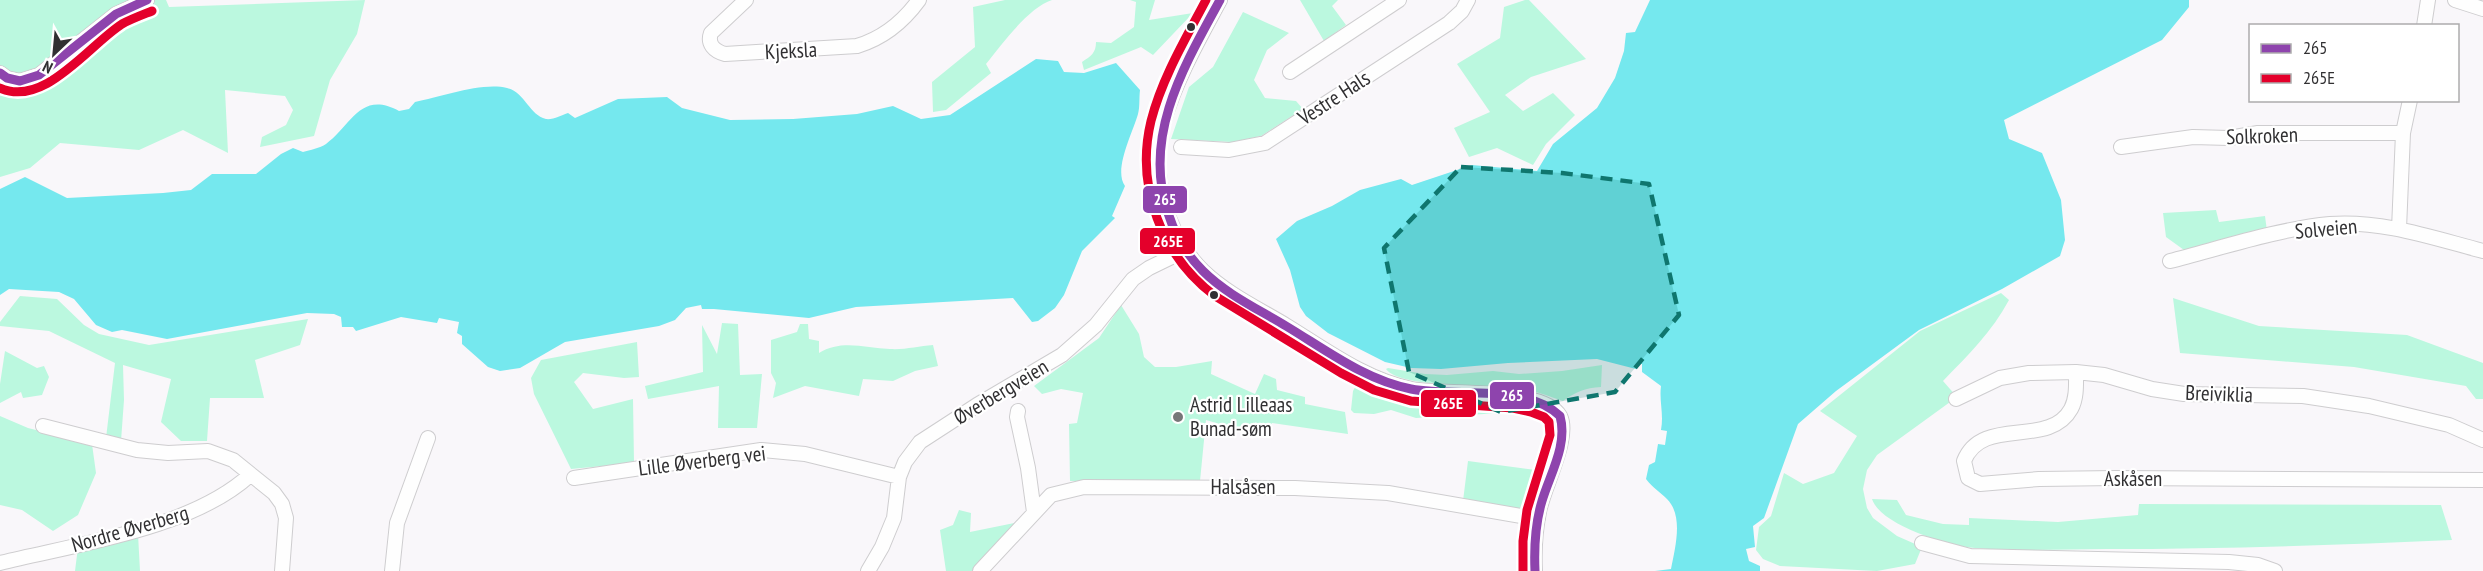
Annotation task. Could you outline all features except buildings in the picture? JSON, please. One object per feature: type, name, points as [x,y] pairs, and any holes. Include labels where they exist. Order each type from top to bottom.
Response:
[{"type":"street","points":[[0,73],[25,81],[39,75],[116,14],[147,0]]},
{"type":"street","name":"Kjeksla","points":[[746,0],[711,33],[709,39],[718,52],[725,54],[857,46],[873,41],[889,31],[902,21],[919,0]]},
{"type":"street","points":[[1220,0],[1175,90],[1161,134],[1160,159],[1163,195],[1172,224],[1186,250],[1208,275],[1234,295],[1364,372],[1412,389],[1528,398],[1553,409],[1562,420],[1562,439],[1545,486],[1538,519],[1535,571]]},
{"type":"street","points":[[1290,72],[1398,0]]},
{"type":"street","name":"Vestre Hals","points":[[1181,147],[1229,150],[1265,143],[1449,23],[1462,12],[1468,0]]},
{"type":"street","points":[[2424,24],[2428,0]]},
{"type":"street","points":[[2455,0],[2483,9]]},
{"type":"street","points":[[2399,229],[2403,133],[2410,102]]},
{"type":"street","name":"Solkroken","points":[[2121,147],[2193,137],[2229,138],[2258,133],[2403,133]]},
{"type":"street","name":"Solveien","points":[[2170,261],[2296,230],[2331,224],[2399,229],[2483,251]]},
{"type":"street","name":"Øverbergveien","points":[[868,571],[882,547],[894,518],[899,477],[911,451],[920,442],[1062,355],[1096,325],[1133,279],[1149,268],[1186,250]]},
{"type":"street","name":"Breiviklia","points":[[1956,399],[2000,378],[2029,373],[2076,372],[2104,375],[2152,389],[2184,394],[2303,396],[2369,406],[2449,425],[2483,440]]},
{"type":"street","name":"Askåsen","points":[[2076,372],[2076,396],[2067,416],[2048,427],[1984,438],[1973,446],[1964,461],[1968,478],[1980,484],[2039,479],[2116,478],[2483,480]]},
{"type":"street","points":[[1018,411],[1022,449],[1028,468],[1034,512]]},
{"type":"street","points":[[43,426],[137,450],[168,453],[208,451],[233,460],[274,493],[282,504],[286,518],[282,571]]},
{"type":"street","points":[[392,571],[398,523],[428,438]]},
{"type":"street","name":"Lille Øverberg vei","points":[[574,478],[761,450],[805,454],[899,477]]},
{"type":"street","name":"Nordre Øverberg","points":[[0,563],[139,529],[190,513],[234,489],[250,475]]},
{"type":"street","name":"Halsåsen","points":[[980,571],[1051,495],[1084,486],[1295,488],[1413,496],[1538,519]]},
{"type":"street","points":[[1922,543],[1970,556],[2229,562],[2258,565],[2275,571]]},
{"type":"street","points":[[1970,556],[1970,571]]},
{"type":"highlighted area","points":[[1461,167],[1562,173],[1649,184],[1679,315],[1615,392],[1501,412],[1409,372],[1384,248]]},
{"type":"green space","points":[[0,0],[166,0],[169,7],[365,0],[357,34],[330,80],[314,136],[260,147],[262,137],[286,125],[293,110],[285,96],[225,90],[228,153],[183,130],[139,150],[60,143],[30,168],[0,177]]},
{"type":"green space","points":[[1005,0],[1052,0],[1034,10],[1008,37],[986,64],[991,73],[946,110],[933,112],[932,82],[975,47],[973,7]]},
{"type":"green space","points":[[1130,0],[1155,0],[1149,20],[1193,13],[1153,55],[1141,47],[1084,70],[1082,62],[1092,54],[1096,42],[1111,43],[1134,27],[1136,2]]},
{"type":"green space","points":[[1300,0],[1338,0],[1332,6],[1346,25],[1324,41]]},
{"type":"green space","points":[[1529,0],[1586,59],[1531,77],[1505,95],[1523,111],[1553,93],[1575,115],[1546,144],[1533,165],[1497,148],[1469,157],[1454,128],[1490,112],[1457,64],[1500,38],[1504,7]]},
{"type":"green space","points":[[1243,12],[1289,33],[1267,50],[1254,80],[1265,98],[1296,101],[1303,109],[1261,136],[1232,142],[1171,139],[1189,87],[1213,67]]},
{"type":"green space","points":[[2216,210],[2219,222],[2265,216],[2267,231],[2184,250],[2166,237],[2163,213]]},
{"type":"green space","points":[[2001,293],[2009,300],[2002,312],[1979,343],[1943,381],[1957,397],[1877,455],[1867,470],[1863,489],[1867,508],[1873,518],[1897,536],[1922,547],[1915,564],[1877,571],[1780,566],[1763,559],[1756,550],[1759,527],[1771,516],[1784,473],[1803,484],[1834,473],[1857,436],[1820,411],[1920,331]]},
{"type":"green space","points":[[20,296],[57,299],[84,325],[99,334],[149,345],[308,319],[300,345],[255,360],[264,398],[210,398],[207,441],[181,441],[161,422],[171,379],[123,365],[124,400],[121,441],[106,438],[115,363],[49,331],[0,326],[0,322]]},
{"type":"green space","points":[[2173,298],[2259,326],[2407,335],[2483,363],[2483,399],[2476,399],[2466,386],[2354,367],[2180,353]]},
{"type":"green space","points":[[1121,305],[1139,334],[1144,357],[1155,367],[1176,367],[1212,361],[1211,374],[1255,394],[1264,374],[1276,379],[1277,390],[1305,397],[1305,404],[1345,412],[1348,434],[1272,423],[1267,438],[1206,420],[1200,481],[1070,481],[1069,424],[1077,423],[1083,393],[1061,389],[1042,394],[1034,386],[1099,338]]},
{"type":"green space","points":[[722,323],[738,324],[740,375],[762,374],[757,428],[718,428],[719,386],[648,399],[645,386],[703,372],[702,325],[717,354]]},
{"type":"green space","points":[[800,324],[808,324],[809,339],[819,341],[819,353],[845,345],[895,349],[933,345],[938,366],[915,371],[893,381],[863,379],[859,396],[805,386],[773,398],[776,383],[771,373],[771,340],[797,332]]},
{"type":"green space","points":[[637,342],[639,377],[624,378],[583,373],[574,382],[593,409],[633,399],[634,463],[571,469],[534,394],[531,378],[541,360]]},
{"type":"green space","points":[[5,351],[37,368],[44,366],[49,377],[42,395],[23,398],[21,392],[0,403],[0,384]]},
{"type":"green space","points":[[1602,365],[1601,387],[1580,391],[1563,401],[1527,390],[1452,386],[1410,380],[1386,369],[1447,375],[1493,371],[1519,374]]},
{"type":"green space","points":[[1359,380],[1378,388],[1418,398],[1522,406],[1534,411],[1543,416],[1550,430],[1549,448],[1543,469],[1546,427],[1532,415],[1518,412],[1416,418],[1391,410],[1374,414],[1354,413],[1351,410],[1353,391]]},
{"type":"green space","points":[[0,416],[28,428],[92,444],[96,473],[78,515],[53,531],[22,510],[0,505]]},
{"type":"green space","points":[[1468,461],[1536,470],[1523,514],[1463,501]]},
{"type":"green space","points":[[1872,499],[1897,500],[1906,515],[1943,524],[1969,525],[1969,518],[2058,522],[2138,515],[2139,504],[2441,505],[2452,540],[2236,547],[1991,549],[1949,543],[1917,532],[1888,517]]},
{"type":"green space","points":[[959,510],[971,513],[970,532],[1019,522],[977,571],[946,571],[940,530],[953,525]]},
{"type":"green space","points":[[138,534],[140,571],[75,571],[78,547]]},
{"type":"water","points":[[1650,0],[2189,0],[2189,7],[2162,40],[2004,120],[2009,139],[2042,153],[2061,200],[2065,240],[2060,256],[2002,289],[1919,330],[1836,391],[1798,424],[1764,518],[1753,526],[1755,547],[1746,549],[1749,561],[1760,566],[1760,571],[1655,571],[1671,569],[1677,523],[1672,506],[1646,479],[1649,465],[1655,462],[1658,444],[1665,445],[1667,431],[1661,430],[1661,386],[1642,372],[1642,364],[1638,364],[1636,369],[1597,359],[1441,369],[1411,368],[1385,362],[1328,333],[1306,316],[1300,307],[1290,270],[1276,239],[1297,221],[1332,206],[1360,190],[1401,179],[1412,185],[1472,165],[1537,171],[1553,144],[1597,108],[1615,78],[1624,51],[1626,33],[1635,32]]},
{"type":"water","points":[[1036,59],[1058,61],[1064,72],[1084,73],[1116,63],[1140,90],[1138,114],[1125,151],[1121,171],[1125,186],[1112,216],[1115,218],[1082,251],[1064,295],[1055,308],[1038,321],[1032,322],[1013,298],[856,307],[809,318],[702,309],[701,305],[686,308],[675,320],[659,326],[565,342],[520,368],[500,371],[488,367],[462,344],[462,336],[457,333],[459,322],[439,318],[437,323],[401,317],[356,331],[353,327],[342,327],[341,317],[334,314],[307,313],[167,339],[122,330],[112,332],[96,325],[74,299],[59,292],[9,289],[0,295],[0,189],[25,177],[67,198],[191,190],[212,174],[256,174],[281,154],[293,148],[303,152],[324,145],[365,107],[386,106],[399,111],[409,109],[415,102],[485,87],[513,90],[535,113],[546,119],[568,113],[575,118],[618,99],[667,97],[682,108],[730,120],[793,119],[857,114],[893,106],[921,119],[950,115]]},
{"type":"transit line","name":"265","points":[[0,73],[7,78],[20,81],[39,75],[116,14],[147,0]]},
{"type":"transit line","name":"265E","points":[[1206,0],[1161,89],[1151,121],[1147,146],[1150,195],[1167,240],[1180,261],[1196,280],[1215,296],[1341,373],[1374,390],[1411,401],[1513,408],[1544,417],[1549,422],[1550,435],[1527,510],[1523,541],[1523,571]]},
{"type":"transit line","name":"265","points":[[1220,0],[1181,76],[1164,129],[1160,157],[1161,184],[1168,213],[1178,237],[1197,265],[1222,287],[1331,354],[1378,379],[1411,389],[1509,395],[1545,405],[1560,416],[1562,438],[1538,518],[1535,571]]},
{"type":"transit line","name":"265E","points":[[0,88],[16,92],[33,90],[49,82],[65,72],[122,24],[152,11]]},
{"type":"place","name":"Astrid Lilleaas Bunad-søm","points":[[1178,417]]}]
